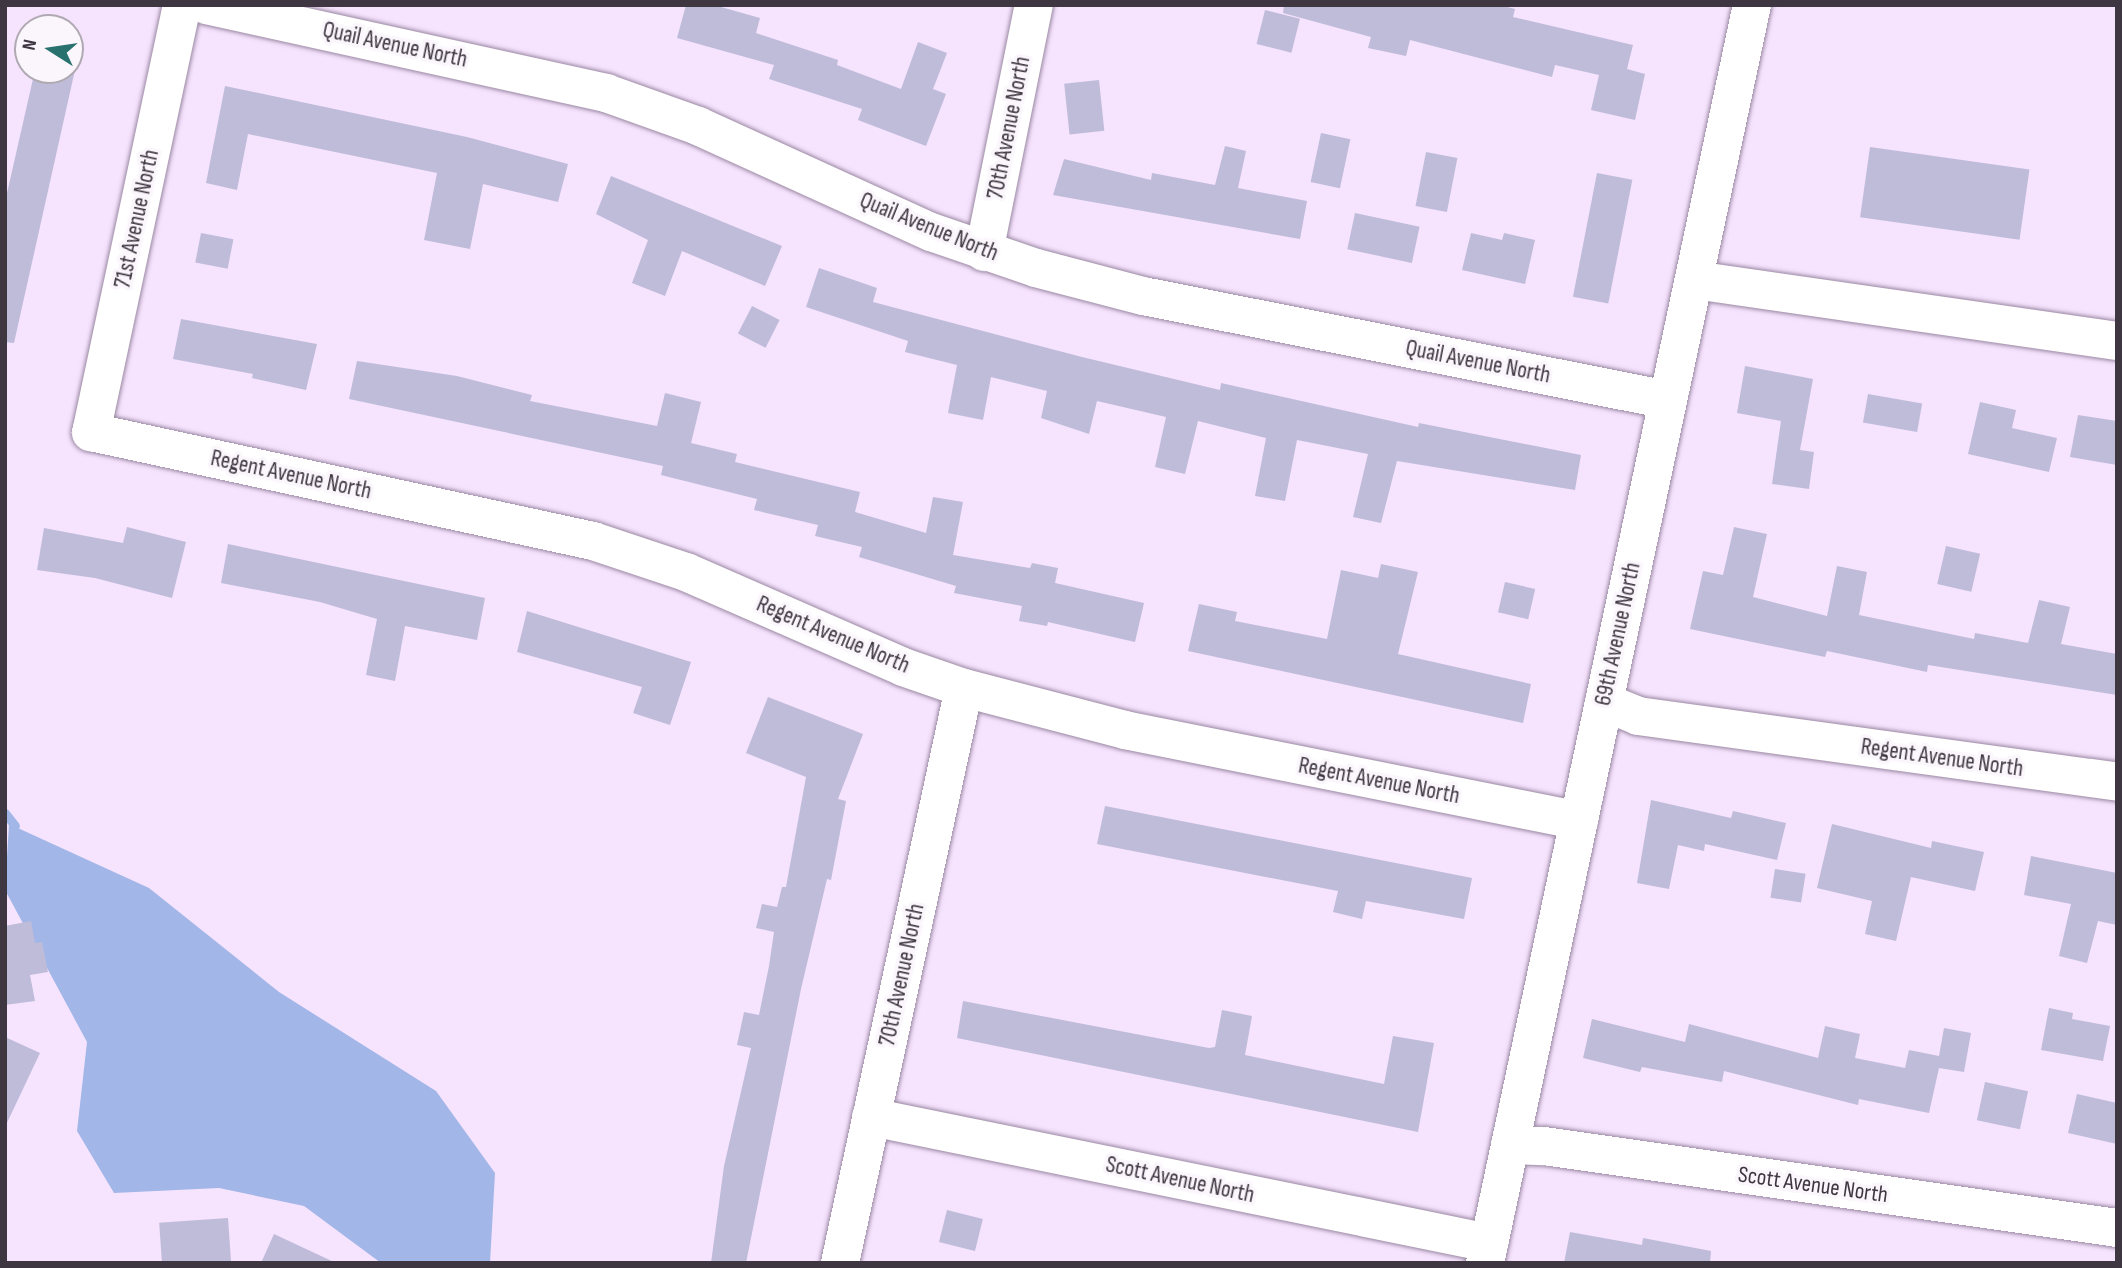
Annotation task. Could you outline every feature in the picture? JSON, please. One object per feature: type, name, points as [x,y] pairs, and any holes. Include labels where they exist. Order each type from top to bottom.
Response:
[{"type":"street","name":"71st Avenue North","points":[[91,432],[182,5]]},
{"type":"street","name":"Quail Avenue North","points":[[206,5],[606,93],[698,126],[931,232],[984,251],[1143,296],[1668,400]]},
{"type":"street","name":"70th Avenue North","points":[[984,251],[1034,5]]},
{"type":"street","name":"69th Avenue North","points":[[1487,1253],[1752,5]]},
{"type":"street","points":[[1694,280],[2117,341]]},
{"type":"street","name":"Regent Avenue North","points":[[91,432],[593,541],[685,572],[903,667],[964,688],[1125,730],[1578,821]]},
{"type":"street","name":"70th Avenue North","points":[[840,1263],[964,688]]},
{"type":"street","name":"Regent Avenue North","points":[[1604,702],[1638,716],[2117,782]]},
{"type":"street","name":"Scott Avenue North","points":[[871,1116],[1487,1253]]},
{"type":"street","name":"Scott Avenue North","points":[[1510,1145],[1544,1146],[2117,1228]]},
{"type":"water","points":[[9,824],[149,888],[279,992],[436,1091],[495,1173],[490,1263],[381,1263],[304,1206],[219,1188],[114,1193],[77,1131],[87,1042],[5,890]]},
{"type":"building","points":[[686,5],[714,5],[760,18],[756,33],[838,60],[837,65],[901,89],[918,42],[947,53],[933,89],[946,94],[926,146],[858,120],[862,109],[769,79],[774,65],[677,38]]},
{"type":"building","points":[[1284,5],[1500,5],[1515,9],[1513,17],[1633,45],[1627,69],[1645,74],[1635,120],[1591,110],[1599,75],[1555,65],[1552,77],[1410,40],[1406,56],[1368,48],[1371,37],[1283,13]]},
{"type":"building","points":[[1265,10],[1300,19],[1291,53],[1257,44]]},
{"type":"building","points":[[1099,80],[1104,131],[1070,134],[1064,84]]},
{"type":"building","points":[[32,84],[72,84],[14,343],[5,342],[5,202]]},
{"type":"building","points":[[225,86],[467,137],[568,164],[558,202],[483,184],[470,249],[424,240],[437,173],[248,134],[237,190],[206,183]]},
{"type":"building","points":[[1321,133],[1350,139],[1340,188],[1311,182]]},
{"type":"building","points":[[1225,146],[1246,151],[1238,188],[1307,201],[1300,239],[1053,195],[1064,159],[1151,180],[1152,173],[1215,185]]},
{"type":"building","points":[[1870,147],[2029,169],[2020,240],[1860,217]]},
{"type":"building","points":[[1426,152],[1457,158],[1447,212],[1416,206]]},
{"type":"building","points":[[1597,173],[1632,180],[1608,304],[1573,297]]},
{"type":"building","points":[[611,176],[782,246],[765,286],[682,251],[665,296],[632,283],[648,240],[596,214]]},
{"type":"building","points":[[1355,213],[1420,227],[1412,263],[1347,249]]},
{"type":"building","points":[[201,233],[233,239],[228,269],[195,262]]},
{"type":"building","points":[[1471,233],[1502,240],[1504,233],[1535,240],[1525,284],[1462,270]]},
{"type":"building","points":[[819,268],[877,288],[873,302],[1082,357],[1220,390],[1221,383],[1418,427],[1419,423],[1581,455],[1575,490],[1397,461],[1381,523],[1353,517],[1368,454],[1297,440],[1285,501],[1255,496],[1266,438],[1198,421],[1185,474],[1155,467],[1166,417],[1097,401],[1089,434],[1041,418],[1047,391],[991,377],[983,420],[948,413],[957,365],[905,352],[908,341],[806,307]]},
{"type":"building","points":[[752,306],[780,320],[766,348],[738,334]]},
{"type":"building","points":[[181,319],[317,344],[306,390],[252,378],[253,374],[173,359]]},
{"type":"building","points":[[357,361],[457,376],[532,395],[530,401],[657,426],[665,393],[701,402],[691,443],[737,454],[735,462],[860,492],[855,512],[926,533],[933,497],[963,502],[953,555],[1030,568],[1032,563],[1058,568],[1055,583],[1144,603],[1135,642],[1048,622],[1047,626],[1019,621],[1022,606],[954,593],[956,586],[859,557],[862,547],[815,536],[818,525],[754,510],[757,499],[661,475],[663,466],[349,399]]},
{"type":"building","points":[[1745,366],[1813,379],[1800,450],[1814,452],[1809,489],[1772,484],[1781,421],[1737,413]]},
{"type":"building","points":[[1868,394],[1922,404],[1917,432],[1863,423]]},
{"type":"building","points":[[1980,402],[2016,410],[2012,428],[2057,438],[2049,472],[1968,454]]},
{"type":"building","points":[[2078,415],[2117,421],[2117,465],[2070,457]]},
{"type":"building","points":[[127,527],[186,542],[172,598],[95,578],[37,570],[44,528],[123,543]]},
{"type":"building","points":[[1734,527],[1767,534],[1753,597],[1827,616],[1837,566],[1867,572],[1859,615],[1974,639],[1975,633],[2028,643],[2039,600],[2070,607],[2061,644],[2117,654],[2117,695],[1928,665],[1927,672],[1827,651],[1825,657],[1690,629],[1703,571],[1723,575]]},
{"type":"building","points":[[228,544],[485,598],[477,640],[405,626],[395,681],[366,675],[377,619],[320,602],[221,583]]},
{"type":"building","points":[[1946,546],[1980,554],[1971,592],[1937,584]]},
{"type":"building","points":[[1381,564],[1418,572],[1398,654],[1531,684],[1523,723],[1188,651],[1199,604],[1237,612],[1235,621],[1327,639],[1341,570],[1378,578]]},
{"type":"building","points":[[1505,582],[1535,589],[1528,619],[1498,612]]},
{"type":"building","points":[[527,611],[691,662],[670,725],[633,713],[642,687],[517,652]]},
{"type":"building","points":[[768,697],[863,734],[838,799],[846,801],[831,880],[827,879],[801,989],[746,1263],[711,1263],[724,1166],[751,1048],[737,1045],[744,1012],[759,1015],[774,932],[756,928],[762,904],[777,907],[782,887],[786,887],[806,777],[746,753]]},
{"type":"building","points":[[1651,800],[1731,818],[1733,811],[1786,823],[1777,860],[1705,844],[1704,851],[1678,845],[1669,889],[1637,883]]},
{"type":"building","points":[[1105,806],[1472,878],[1464,919],[1366,901],[1362,919],[1333,912],[1338,891],[1097,844]]},
{"type":"building","points":[[1832,824],[1931,848],[1932,841],[1984,852],[1975,891],[1911,877],[1896,941],[1865,934],[1872,901],[1817,888]]},
{"type":"building","points":[[2031,856],[2117,873],[2117,925],[2098,921],[2087,963],[2059,956],[2071,904],[2024,895]]},
{"type":"building","points":[[1775,869],[1806,874],[1801,902],[1770,898]]},
{"type":"building","points":[[31,921],[35,943],[42,942],[48,972],[30,975],[35,1001],[5,1005],[5,926]]},
{"type":"building","points":[[963,1001],[1209,1048],[1215,1047],[1222,1010],[1252,1016],[1245,1055],[1384,1084],[1393,1036],[1434,1043],[1418,1132],[957,1038]]},
{"type":"building","points":[[2049,1008],[2073,1013],[2072,1019],[2110,1026],[2103,1061],[2041,1050]]},
{"type":"building","points":[[1592,1019],[1685,1042],[1689,1024],[1818,1058],[1825,1026],[1860,1034],[1855,1058],[1905,1068],[1909,1050],[1939,1056],[1944,1028],[1971,1033],[1964,1072],[1939,1068],[1929,1113],[1859,1099],[1858,1105],[1724,1071],[1722,1082],[1642,1067],[1640,1072],[1583,1058]]},
{"type":"building","points":[[5,1037],[40,1053],[5,1127]]},
{"type":"building","points":[[1985,1082],[2028,1091],[2020,1129],[1977,1120]]},
{"type":"building","points":[[2077,1094],[2117,1103],[2117,1144],[2068,1133]]},
{"type":"building","points":[[947,1210],[983,1219],[975,1251],[939,1242]]},
{"type":"building","points":[[228,1218],[231,1263],[162,1263],[159,1223]]},
{"type":"building","points":[[1570,1232],[1642,1245],[1643,1238],[1711,1251],[1710,1263],[1564,1263]]},
{"type":"building","points":[[274,1234],[336,1263],[261,1263]]},
{"type":"waterway","points":[[5,813],[15,826]]}]
